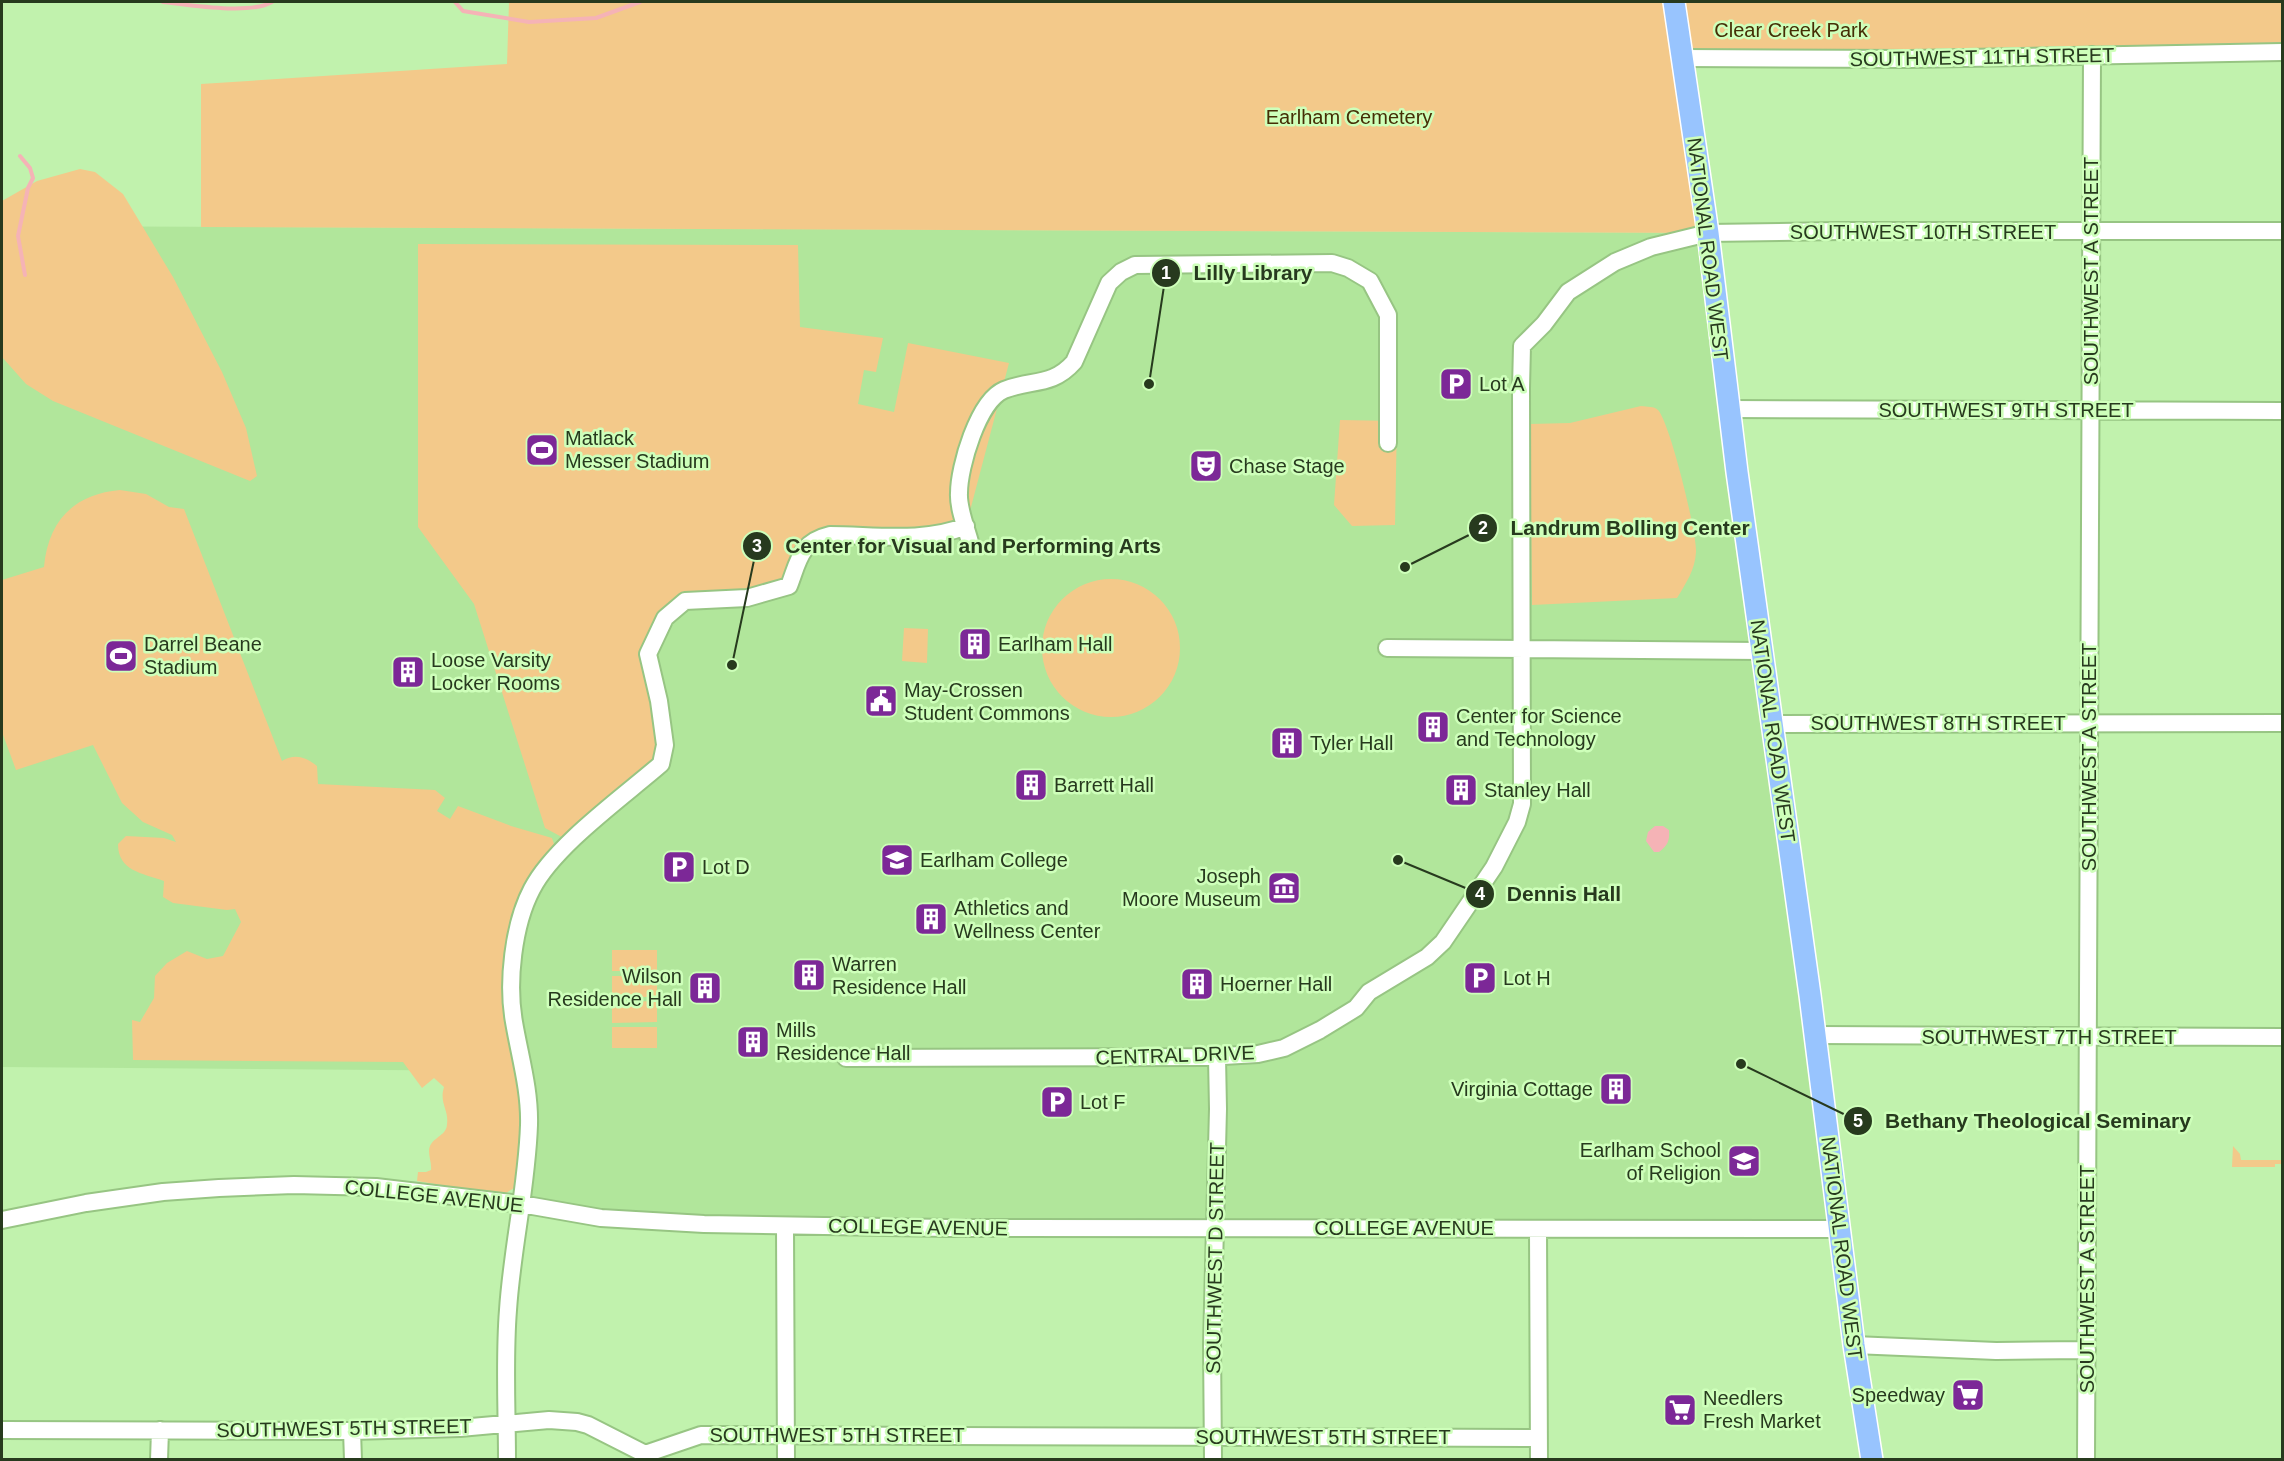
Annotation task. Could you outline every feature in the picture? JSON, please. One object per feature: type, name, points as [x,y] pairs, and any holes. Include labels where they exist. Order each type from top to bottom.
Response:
[{"type":"main road","name":"NATIONAL ROAD WEST","points":[[1674,2],[1708,233],[1761,651],[1815,1035],[1854,1345],[1872,1460]]},
{"type":"street","name":"SOUTHWEST 11TH STREET","points":[[1682,58],[1910,59],[2283,52]]},
{"type":"street","name":"SOUTHWEST A STREET","points":[[2086,1460],[2092,55]]},
{"type":"street","name":"SOUTHWEST 10TH STREET","points":[[1521,650],[1522,346],[1544,324],[1568,292],[1615,262],[1651,247],[1708,233],[2283,231]]},
{"type":"street","points":[[507,1460],[508,1309],[521,1204],[529,1103],[513,1020],[513,975],[517,933],[532,888],[553,859],[661,764],[665,746],[648,654],[665,618],[685,601],[747,598],[789,586],[808,543],[817,538],[830,535],[968,534],[958,494],[965,455],[987,406],[1001,391],[1041,383],[1065,372],[1074,362],[1108,283],[1121,272],[1135,265],[1332,263],[1348,268],[1370,281],[1389,315],[1388,443]]},
{"type":"street","name":"SOUTHWEST 9TH STREET","points":[[1730,409],[2283,411]]},
{"type":"street","points":[[1387,648],[1761,651]]},
{"type":"street","name":"CENTRAL DRIVE","points":[[846,1058],[1217,1057],[1258,1054],[1284,1048],[1320,1030],[1356,1008],[1369,992],[1427,957],[1443,942],[1494,867],[1517,822],[1522,804],[1521,650]]},
{"type":"street","name":"SOUTHWEST 8TH STREET","points":[[1773,724],[2283,723]]},
{"type":"street","name":"SOUTHWEST 7TH STREET","points":[[1815,1035],[2283,1037]]},
{"type":"street","name":"SOUTHWEST D STREET","points":[[1213,1460],[1217,1057]]},
{"type":"street","name":"COLLEGE AVENUE","points":[[2,1220],[86,1203],[163,1192],[246,1186],[376,1187],[521,1204],[601,1218],[704,1224],[1840,1229]]},
{"type":"street","points":[[785,1226],[786,1460]]},
{"type":"street","points":[[1538,1229],[1539,1460]]},
{"type":"street","points":[[1854,1345],[1996,1351],[2087,1350]]},
{"type":"street","name":"SOUTHWEST 5TH STREET","points":[[2,1430],[352,1431],[460,1428],[549,1420],[588,1425],[645,1457],[701,1435],[1539,1438]]},
{"type":"street","points":[[159,1460],[160,1430]]},
{"type":"street","points":[[352,1431],[352,1460]]},
{"type":"shaded area","name":"Earlham College","points":[[2,226],[1708,233],[1840,1229],[785,1226],[521,1204],[524,1071],[2,1067]]},
{"type":"shaded area","points":[[1655,826],[1663,826],[1669,830],[1667,843],[1659,852],[1654,852],[1646,841],[1648,832]]},
{"type":"green space","name":"Earlham Cemetery","points":[[509,2],[2282,2],[2282,52],[1683,58],[1708,233],[201,227],[201,84],[507,64]]},
{"type":"green space","points":[[80,169],[95,172],[123,194],[173,277],[222,372],[246,428],[257,476],[250,481],[53,401],[26,384],[2,357],[2,201],[37,181]]},
{"type":"green space","points":[[418,244],[798,245],[800,327],[883,338],[876,372],[864,370],[858,404],[894,412],[908,343],[1009,363],[966,526],[817,538],[789,586],[685,601],[648,654],[661,764],[571,842],[545,828],[474,604],[418,527]]},
{"type":"green space","points":[[1641,406],[1658,410],[1669,435],[1682,479],[1696,552],[1694,565],[1687,582],[1677,598],[1532,605],[1530,424],[1570,423]]},
{"type":"green space","points":[[1340,420],[1397,421],[1395,525],[1352,526],[1334,505]]},
{"type":"green space","points":[[120,490],[146,494],[169,507],[184,509],[282,761],[296,757],[305,758],[313,763],[317,766],[318,784],[435,790],[445,798],[437,811],[450,819],[458,806],[511,826],[552,838],[555,847],[517,907],[522,1132],[514,1188],[503,1195],[417,1181],[418,1172],[431,1170],[430,1146],[446,1128],[444,1087],[434,1078],[422,1088],[403,1062],[133,1060],[132,1020],[140,1022],[154,998],[155,976],[167,963],[187,951],[207,959],[223,956],[241,922],[235,909],[173,903],[163,897],[164,881],[133,870],[122,860],[118,844],[126,836],[164,838],[176,842],[172,835],[143,822],[122,803],[93,745],[16,770],[2,732],[2,580],[44,567],[51,536],[66,513],[89,497]]},
{"type":"green space","points":[[1111,579],[1137,584],[1160,599],[1175,622],[1180,648],[1175,674],[1160,697],[1137,712],[1111,717],[1085,712],[1062,697],[1047,674],[1042,648],[1047,622],[1062,599],[1085,584]]},
{"type":"green space","points":[[904,628],[928,629],[927,663],[902,661]]},
{"type":"green space","points":[[612,950],[657,950],[657,971],[612,971]]},
{"type":"green space","points":[[612,976],[657,976],[657,997],[612,997]]},
{"type":"green space","points":[[657,1001],[657,1022],[612,1023],[612,1002]]},
{"type":"green space","points":[[612,1027],[657,1027],[657,1048],[612,1048]]},
{"type":"green space","points":[[2233,1146],[2240,1154],[2241,1160],[2282,1160],[2282,1164],[2275,1164],[2275,1167],[2232,1167]]},
{"type":"waterway","points":[[163,2],[235,9],[262,6],[272,2]]},
{"type":"waterway","points":[[455,2],[463,11],[529,22],[596,18],[640,2]]},
{"type":"waterway","points":[[20,156],[30,168],[33,178],[28,188],[18,236],[25,275]]},
{"type":"place","name":"Lilly Library","points":[[1149,384]]},
{"type":"place","name":"Lot A","points":[[1456,384]]},
{"type":"place","name":"Matlack Messer Stadium","points":[[542,450]]},
{"type":"place","name":"Chase Stage","points":[[1206,466]]},
{"type":"place","name":"Landrum Bolling Center","points":[[1405,567]]},
{"type":"place","name":"Earlham Hall","points":[[975,644]]},
{"type":"place","name":"Darrel Beane Stadium","points":[[121,656]]},
{"type":"place","name":"Center for Visual and Performing Arts","points":[[732,665]]},
{"type":"place","name":"Loose Varsity Locker Rooms","points":[[408,672]]},
{"type":"place","name":"May-Crossen Student Commons","points":[[881,701]]},
{"type":"place","name":"Center for Science and Technology","points":[[1433,727]]},
{"type":"place","name":"Tyler Hall","points":[[1287,743]]},
{"type":"place","name":"Barrett Hall","points":[[1031,785]]},
{"type":"place","name":"Stanley Hall","points":[[1461,790]]},
{"type":"place","name":"Earlham College","points":[[897,860]]},
{"type":"place","name":"Dennis Hall","points":[[1398,860]]},
{"type":"place","name":"Lot D","points":[[679,867]]},
{"type":"place","name":"Joseph Moore Museum","points":[[1284,888]]},
{"type":"place","name":"Athletics and Wellness Center","points":[[931,919]]},
{"type":"place","name":"Warren Residence Hall","points":[[809,975]]},
{"type":"place","name":"Lot H","points":[[1480,978]]},
{"type":"place","name":"Hoerner Hall","points":[[1197,984]]},
{"type":"place","name":"Wilson Residence Hall","points":[[705,988]]},
{"type":"place","name":"Mills Residence Hall","points":[[753,1042]]},
{"type":"place","name":"Bethany Theological Seminary","points":[[1741,1064]]},
{"type":"place","name":"Virginia Cottage","points":[[1616,1089]]},
{"type":"place","name":"Lot F","points":[[1057,1102]]},
{"type":"place","name":"Earlham School of Religion","points":[[1744,1161]]},
{"type":"place","name":"Speedway","points":[[1968,1395]]},
{"type":"place","name":"Needlers Fresh Market","points":[[1680,1410]]},
{"type":"park label","name":"Clear Creek Park","points":[[1791,30]]}]
